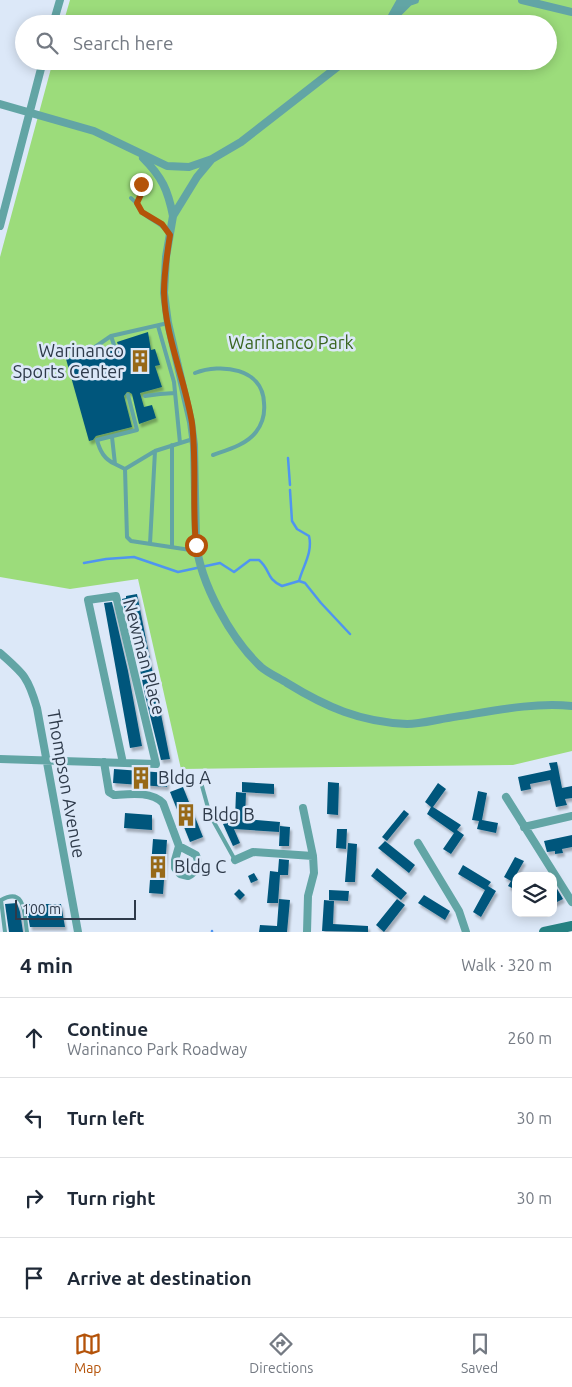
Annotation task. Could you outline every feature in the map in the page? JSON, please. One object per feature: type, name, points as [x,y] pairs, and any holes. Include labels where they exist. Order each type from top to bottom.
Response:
[{"type":"main road","points":[[544,932],[572,926]]},
{"type":"street","points":[[56,15],[60,0]]},
{"type":"street","points":[[392,15],[400,0]]},
{"type":"street","points":[[395,15],[409,2],[415,0]]},
{"type":"street","points":[[522,0],[572,12]]},
{"type":"street","points":[[0,226],[41,70]]},
{"type":"street","points":[[0,104],[94,130],[167,166],[189,167],[212,159],[241,142],[333,70]]},
{"type":"street","points":[[140,154],[157,172],[165,186],[173,216]]},
{"type":"street","points":[[212,159],[192,184],[173,216],[166,257],[164,293],[168,323],[190,414],[193,438],[195,530],[198,554],[213,599],[233,634],[262,668],[331,708],[369,720],[409,724],[534,705],[572,706]]},
{"type":"street","name":"Newman Place","points":[[0,759],[46,759],[123,763],[156,764],[116,596],[88,600],[123,763]]},
{"type":"street","name":"Thompson Avenue","points":[[0,653],[23,673],[30,684],[37,708],[78,932]]},
{"type":"street","points":[[104,762],[109,792],[114,795],[150,795],[159,798],[163,802],[179,846]]},
{"type":"street","points":[[506,797],[572,902]]},
{"type":"street","points":[[303,808],[313,856],[314,873],[308,896],[307,932]]},
{"type":"street","points":[[524,827],[572,816]]},
{"type":"street","points":[[418,843],[459,911],[466,932]]},
{"type":"street","points":[[235,860],[252,852],[313,856]]},
{"type":"lane","points":[[137,203],[142,192],[141,184]]},
{"type":"lane","points":[[131,198],[137,203],[142,212],[162,224],[170,235]]},
{"type":"lane","points":[[95,347],[111,336],[168,323]]},
{"type":"lane","points":[[158,326],[174,382],[180,443]]},
{"type":"lane","points":[[111,336],[115,348]]},
{"type":"lane","points":[[195,373],[206,369],[232,368],[253,378],[264,396],[265,414],[256,432],[240,445],[213,455]]},
{"type":"lane","points":[[145,396],[175,393]]},
{"type":"lane","points":[[125,469],[108,461],[103,455],[97,440],[137,430],[128,395]]},
{"type":"lane","points":[[112,437],[115,464]]},
{"type":"lane","points":[[125,469],[155,451],[193,438]]},
{"type":"lane","points":[[172,445],[172,547]]},
{"type":"lane","points":[[150,544],[155,451]]},
{"type":"lane","points":[[125,469],[127,537],[131,541],[172,547],[198,554]]},
{"type":"lane","points":[[202,786],[210,814],[235,860]]},
{"type":"lane","points":[[5,932],[1,900],[15,896],[19,898],[22,904],[27,932]]},
{"type":"green space","name":"Warinanco Park","points":[[70,0],[572,0],[572,751],[513,765],[181,769],[138,579],[70,589],[0,577],[0,257],[51,70],[557,70],[557,15],[66,15]]},
{"type":"building","points":[[148,332],[151,350],[155,349],[160,365],[155,366],[162,387],[140,393],[144,407],[152,405],[156,418],[139,424],[132,394],[127,392],[124,396],[132,427],[96,436],[93,440],[89,441],[66,359],[111,347],[116,352],[119,348],[117,342]]},
{"type":"building","points":[[137,594],[170,759],[161,760],[145,695],[130,619],[127,619],[122,599],[126,598],[126,596]]},
{"type":"building","points":[[112,602],[128,671],[142,746],[130,748],[104,603]]},
{"type":"building","points":[[557,762],[562,788],[572,786],[572,798],[565,799],[567,805],[556,807],[550,780],[530,784],[531,789],[521,791],[518,777],[551,770],[549,763]]},
{"type":"building","name":"Bldg A","points":[[114,769],[168,773],[167,787],[113,783]]},
{"type":"building","points":[[242,782],[274,784],[274,794],[242,792]]},
{"type":"building","points":[[328,782],[339,783],[338,815],[327,814]]},
{"type":"building","points":[[438,783],[446,789],[433,807],[461,825],[457,830],[464,835],[451,854],[443,849],[454,833],[427,814],[431,807],[425,802]]},
{"type":"building","name":"Bldg B","points":[[183,787],[203,837],[190,842],[170,792]]},
{"type":"building","points":[[478,791],[487,793],[482,820],[498,823],[496,833],[477,829],[479,821],[472,820]]},
{"type":"building","points":[[236,792],[246,793],[245,819],[280,822],[279,832],[234,829],[240,843],[233,846],[223,824],[235,819]]},
{"type":"building","points":[[404,810],[409,814],[387,841],[382,837]]},
{"type":"building","points":[[125,813],[152,815],[152,830],[124,828]]},
{"type":"building","points":[[280,826],[290,827],[289,846],[279,846]]},
{"type":"building","points":[[337,829],[347,829],[346,849],[336,848]]},
{"type":"building","points":[[572,835],[572,847],[562,849],[563,853],[547,852],[544,841]]},
{"type":"building","name":"Bldg C","points":[[153,839],[167,840],[163,894],[149,893]]},
{"type":"building","points":[[385,841],[415,865],[409,873],[378,848]]},
{"type":"building","points":[[348,843],[357,844],[355,882],[345,882]]},
{"type":"building","points":[[515,857],[524,861],[518,872],[512,872],[512,888],[508,886],[511,881],[504,877]]},
{"type":"building","points":[[279,859],[289,860],[288,875],[280,875],[278,903],[267,903],[270,871],[278,872]]},
{"type":"building","points":[[463,865],[491,882],[488,886],[496,891],[481,917],[473,912],[485,890],[458,874]]},
{"type":"building","points":[[377,868],[407,893],[401,900],[371,876]]},
{"type":"building","points":[[254,873],[258,880],[251,883],[248,876]]},
{"type":"building","points":[[239,889],[245,895],[240,900],[234,894]]},
{"type":"building","points":[[557,889],[563,899],[557,902]]},
{"type":"building","points":[[329,890],[349,891],[348,901],[329,900]]},
{"type":"building","points":[[424,895],[450,911],[445,920],[418,903]]},
{"type":"building","points":[[279,899],[290,900],[287,932],[259,932],[260,925],[277,926]]},
{"type":"building","points":[[397,899],[405,905],[384,932],[376,925]]},
{"type":"building","points":[[324,900],[334,901],[333,924],[368,926],[368,932],[322,931]]},
{"type":"building","points":[[17,903],[23,932],[9,932],[5,904]]},
{"type":"building","points":[[26,904],[61,904],[65,927],[30,927]]},
{"type":"waterway","points":[[288,458],[290,485]]},
{"type":"waterway","points":[[290,490],[292,521],[297,529],[309,536],[310,542],[309,553],[299,581]]},
{"type":"waterway","points":[[84,563],[134,557],[178,572],[220,563],[234,572],[250,560],[259,560],[270,577],[282,586],[299,581],[305,583],[350,634]]},
{"type":"place","name":"Warinanco Sports Center","points":[[140,361]]},
{"type":"place","name":"Bldg A","points":[[141,778]]},
{"type":"place","name":"Bldg B","points":[[186,815]]},
{"type":"place","name":"Bldg C","points":[[158,867]]},
{"type":"route","points":[[141,184],[142,192],[137,203],[142,212],[162,224],[170,235],[166,257],[164,293],[168,323],[183,382],[194,445],[196,545]]}]
